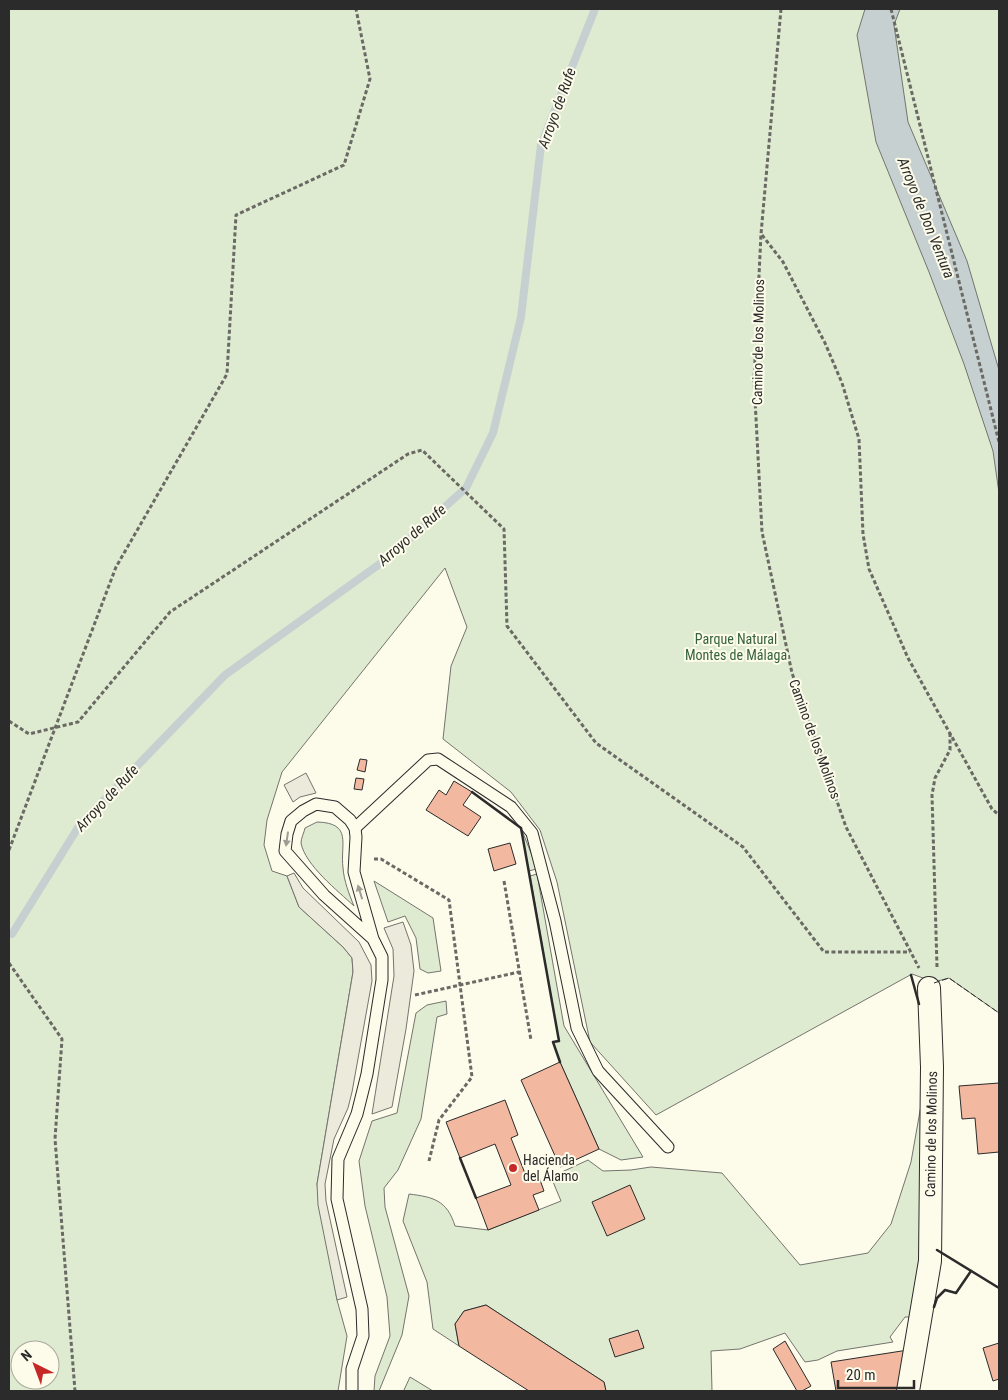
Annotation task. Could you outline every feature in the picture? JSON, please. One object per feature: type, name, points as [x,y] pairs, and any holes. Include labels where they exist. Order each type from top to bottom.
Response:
[{"type":"street","name":"Camino de los Molinos","points":[[908,1391],[930,1261],[932,1067],[930,988]]},
{"type":"lane","points":[[355,828],[428,760],[438,759],[511,807],[532,833],[555,921],[577,1028],[598,1071],[668,1147]]},
{"type":"lane","points":[[352,1391],[352,1369],[362,1336],[362,1309],[337,1199],[338,1159],[357,1114],[367,1074],[382,980],[382,957],[373,939],[354,872],[355,828],[350,820],[335,807],[316,804],[303,811],[291,821],[285,851],[324,896],[373,939]]},
{"type":"path","points":[[9,850],[116,567],[227,374],[236,215],[344,165],[370,79],[356,9]]},
{"type":"path","name":"Camino de los Molinos","points":[[780,9],[761,234],[754,380],[762,532],[792,673],[846,827],[930,988]]},
{"type":"path","points":[[892,9],[999,442]]},
{"type":"path","points":[[761,234],[782,262],[825,343],[842,383],[858,439],[863,534],[869,569],[908,658],[992,809],[999,814]]},
{"type":"path","points":[[9,721],[29,734],[78,722],[170,612],[408,454],[422,450],[504,528],[507,626],[596,743],[743,848],[824,952],[910,952]]},
{"type":"path","points":[[930,988],[937,974],[932,795],[935,778],[950,750],[950,732]]},
{"type":"path","points":[[9,839],[15,834]]},
{"type":"path","points":[[368,859],[381,859],[449,900],[472,1077],[439,1120],[428,1161]]},
{"type":"path","points":[[504,880],[531,1040]]},
{"type":"path","points":[[9,963],[62,1039],[55,1139],[75,1391]]},
{"type":"path","points":[[415,995],[520,972]]},
{"type":"green space","name":"Parque Natural Montes de Málaga","points":[[9,9],[999,9],[999,1013],[949,978],[934,982],[912,974],[656,1115],[590,1042],[557,882],[540,830],[511,792],[443,739],[451,666],[467,627],[445,568],[282,772],[267,820],[264,845],[272,871],[287,876],[299,907],[343,947],[352,958],[353,972],[317,1184],[337,1300],[347,1336],[338,1391],[9,1391]]},
{"type":"green space","points":[[317,822],[336,826],[340,831],[343,843],[344,878],[354,906],[315,869],[304,851],[301,839],[305,828]]},
{"type":"green space","points":[[521,828],[535,863],[536,869],[529,871]]},
{"type":"green space","points":[[537,874],[564,1026],[643,1157],[621,1160],[599,1149],[560,1062],[553,1042],[559,1040],[530,876]]},
{"type":"green space","points":[[374,881],[433,918],[441,971],[428,973],[420,969],[416,938],[405,916],[388,922]]},
{"type":"green space","points":[[446,1001],[447,1014],[437,1017],[421,1119],[398,1170],[384,1188],[385,1207],[409,1296],[402,1335],[379,1391],[374,1391],[375,1376],[390,1336],[387,1297],[365,1206],[359,1161],[372,1121],[397,1113],[416,1013],[427,1005]]},
{"type":"green space","points":[[923,1094],[920,1256],[916,1317],[905,1317],[890,1337],[893,1342],[837,1351],[818,1360],[805,1362],[785,1333],[740,1349],[711,1351],[712,1391],[606,1391],[604,1382],[486,1305],[464,1311],[455,1324],[459,1346],[433,1329],[427,1282],[403,1221],[409,1194],[438,1201],[448,1210],[455,1226],[488,1230],[561,1201],[551,1177],[588,1160],[603,1171],[651,1167],[722,1173],[800,1265],[868,1253],[891,1224],[911,1162]]},
{"type":"green space","points":[[410,1377],[433,1391],[404,1390]]},
{"type":"shaded area","points":[[306,773],[316,793],[300,797],[293,802],[284,785]]},
{"type":"shaded area","points":[[294,873],[303,888],[359,942],[371,965],[372,981],[352,1092],[348,1108],[334,1139],[325,1184],[326,1201],[347,1297],[337,1300],[318,1205],[317,1184],[353,972],[352,958],[343,947],[299,907],[287,876]]},
{"type":"shaded area","points":[[403,922],[411,945],[414,971],[406,1029],[392,1107],[372,1114],[394,976],[393,949],[384,928]]},
{"type":"water","name":"Arroyo de Don Ventura","points":[[865,9],[900,9],[894,25],[908,122],[967,261],[999,370],[999,493],[993,451],[964,364],[876,142],[857,35]]},
{"type":"building","points":[[360,759],[367,760],[365,772],[357,770]]},
{"type":"building","points":[[356,778],[364,779],[362,790],[354,789]]},
{"type":"building","points":[[454,781],[472,792],[463,805],[481,817],[468,836],[426,810],[439,790],[446,795]]},
{"type":"building","points":[[510,843],[516,864],[494,871],[488,849]]},
{"type":"building","points":[[560,1062],[599,1149],[560,1167],[521,1080]]},
{"type":"building","points":[[999,1083],[999,1152],[978,1154],[975,1118],[962,1119],[959,1086]]},
{"type":"building","name":"Hacienda del Álamo","points":[[505,1100],[518,1135],[511,1138],[528,1181],[539,1177],[544,1191],[533,1195],[539,1210],[488,1230],[476,1198],[511,1185],[495,1144],[460,1158],[446,1122]]},
{"type":"building","points":[[630,1185],[645,1219],[607,1236],[592,1202]]},
{"type":"building","points":[[486,1305],[604,1382],[606,1391],[529,1391],[459,1346],[455,1324],[464,1311]]},
{"type":"building","points":[[638,1330],[644,1348],[615,1357],[609,1339]]},
{"type":"building","points":[[785,1341],[811,1386],[802,1391],[797,1391],[773,1349]]},
{"type":"building","points":[[999,1343],[999,1379],[993,1381],[983,1348]]},
{"type":"building","points":[[908,1350],[900,1391],[836,1391],[831,1362]]},
{"type":"waterway","name":"Arroyo de Rufe","points":[[12,934],[79,826],[225,675],[388,558],[466,488],[493,433],[521,317],[541,145],[595,9]]},
{"type":"fence","points":[[934,983],[949,978],[999,1013]]},
{"type":"wall","points":[[472,792],[521,828],[559,1041],[553,1042],[560,1062]]},
{"type":"wall","points":[[911,975],[919,1004]]},
{"type":"wall","points":[[460,1158],[476,1198]]},
{"type":"wall","points":[[937,1250],[999,1288]]},
{"type":"wall","points":[[934,1307],[937,1298],[945,1290],[956,1293],[971,1271]]},
{"type":"place","name":"Hacienda del Álamo","points":[[513,1168]]}]
